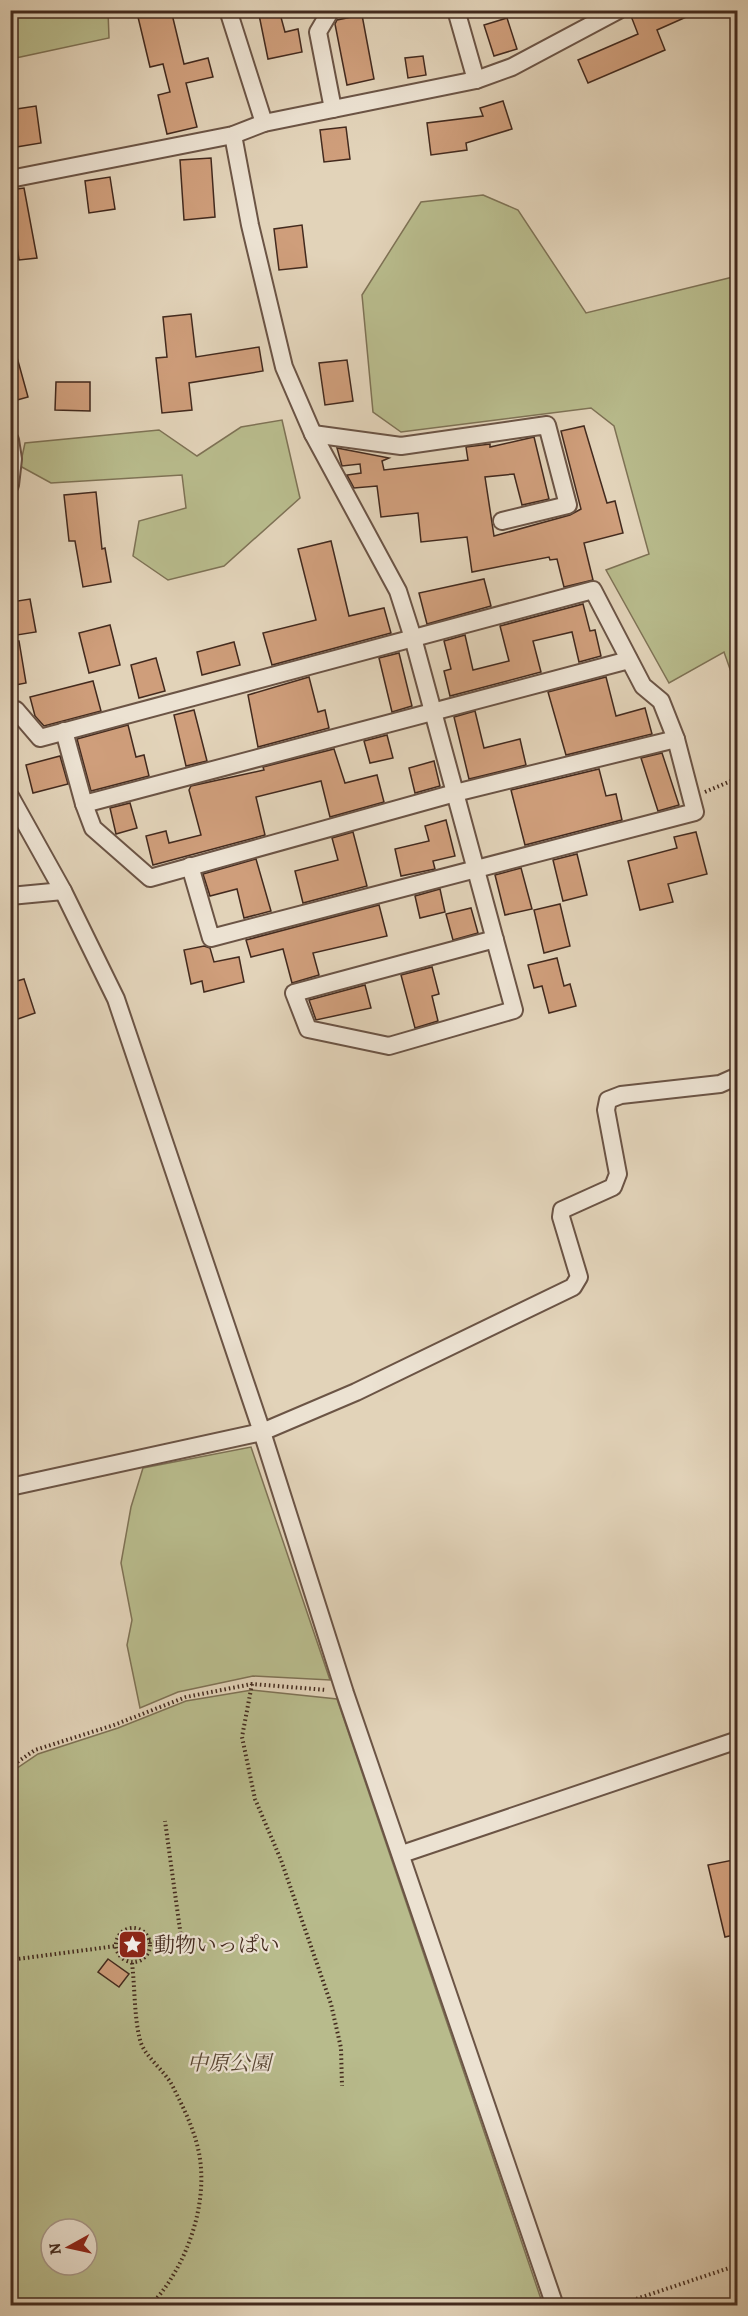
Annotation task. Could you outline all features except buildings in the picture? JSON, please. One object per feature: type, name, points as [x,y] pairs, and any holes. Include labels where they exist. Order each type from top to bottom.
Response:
[{"type":"street","points":[[228,10],[264,123]]},
{"type":"street","points":[[331,10],[318,32],[333,109]]},
{"type":"street","points":[[456,10],[476,80]]},
{"type":"street","points":[[10,178],[233,135],[264,123],[476,80],[512,67],[619,10]]},
{"type":"street","points":[[233,135],[250,225],[284,367],[313,434],[398,591],[413,638],[476,867],[514,1010],[389,1046],[308,1029],[294,993],[495,939]]},
{"type":"street","points":[[313,434],[401,446],[547,425],[568,505],[502,521]]},
{"type":"street","points":[[10,440],[13,459],[10,485]]},
{"type":"street","points":[[10,710],[16,710],[40,738],[593,590],[643,686],[661,701],[676,739],[693,797],[695,812],[476,867],[211,938],[190,866]]},
{"type":"street","points":[[84,804],[629,660]]},
{"type":"street","points":[[64,731],[93,828],[150,878],[455,793],[676,739]]},
{"type":"street","points":[[10,796],[63,891],[116,999],[262,1432],[345,1693],[555,2306]]},
{"type":"street","points":[[10,896],[63,891]]},
{"type":"street","points":[[10,1487],[262,1432],[356,1392],[573,1287],[579,1277],[561,1217],[562,1210],[613,1187],[618,1174],[606,1110],[608,1100],[621,1095],[720,1084],[738,1076]]},
{"type":"street","points":[[402,1854],[738,1740]]},
{"type":"path","points":[[693,797],[738,778]]},
{"type":"path","points":[[252,1684],[242,1737],[255,1798],[281,1860],[331,2004],[341,2048],[342,2086]]},
{"type":"path","points":[[10,1767],[35,1750],[114,1725],[186,1697],[252,1684],[345,1693]]},
{"type":"path","points":[[149,1941],[182,1937],[165,1821]]},
{"type":"path","points":[[130,1928],[142,1928],[151,1946],[142,1960],[132,1963],[122,1960],[116,1952],[116,1946],[120,1931],[130,1928]]},
{"type":"path","points":[[10,1960],[116,1946]]},
{"type":"path","points":[[132,1963],[141,2043],[169,2078],[179,2097],[189,2117],[199,2154],[200,2190],[196,2221],[171,2277],[150,2306]]},
{"type":"path","points":[[615,2306],[738,2265]]},
{"type":"green space","points":[[10,11],[108,11],[109,38],[11,59]]},
{"type":"green space","points":[[483,195],[518,210],[586,313],[737,276],[737,689],[724,652],[669,683],[606,570],[649,554],[614,426],[591,408],[401,432],[373,412],[362,295],[421,202]]},
{"type":"green space","points":[[282,420],[300,498],[224,566],[168,580],[133,556],[139,521],[186,508],[182,475],[51,483],[20,466],[25,443],[159,430],[197,456],[241,427]]},
{"type":"green space","points":[[251,1447],[330,1680],[253,1676],[178,1692],[140,1708],[127,1645],[132,1620],[121,1563],[131,1507],[143,1468]]},
{"type":"green space","name":"中原公園","points":[[252,1690],[337,1699],[543,2305],[11,2305],[10,1773],[38,1754],[118,1728],[186,1701]]},
{"type":"place","name":"動物いっぱい","points":[[133,1945]]}]
